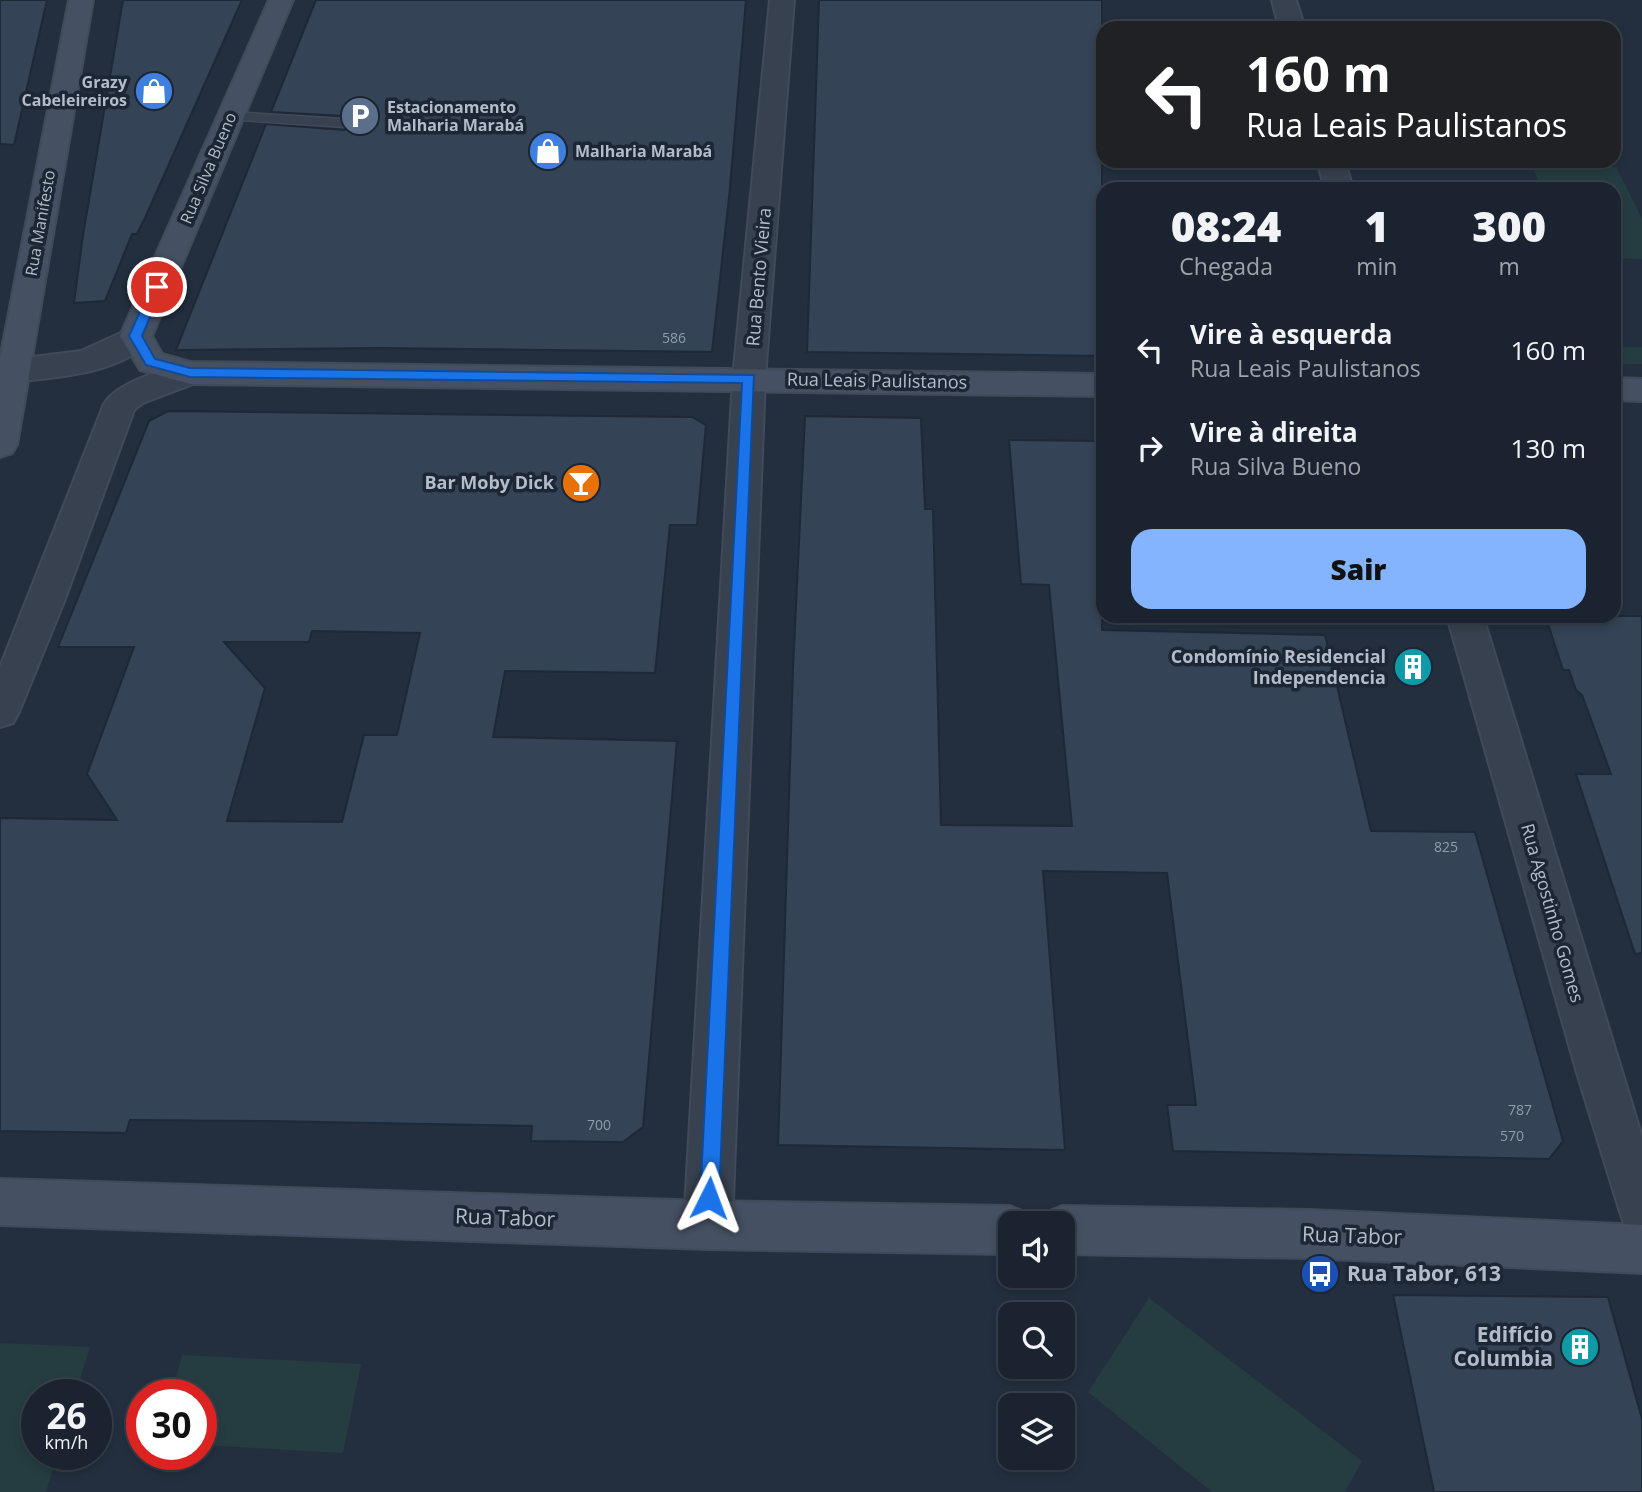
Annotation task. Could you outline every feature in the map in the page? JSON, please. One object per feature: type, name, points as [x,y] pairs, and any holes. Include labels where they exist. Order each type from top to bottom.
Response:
[{"type":"main road","name":"Rua Manifesto","points":[[0,445],[7,371],[81,0]]},
{"type":"main road","name":"Rua Silva Bueno","points":[[136,336],[281,0]]},
{"type":"main road","name":"Rua Leais Paulistanos","points":[[136,336],[151,362],[190,373],[749,378],[1096,385]]},
{"type":"main road","points":[[1621,389],[1642,390]]},
{"type":"main road","name":"Rua Tabor","points":[[0,1202],[708,1225],[998,1230]]},
{"type":"main road","name":"Rua Tabor","points":[[1075,1230],[1309,1234],[1642,1249]]},
{"type":"street","name":"Rua Bento Vieira","points":[[708,1225],[749,378],[782,0]]},
{"type":"street","points":[[1284,0],[1290,21]]},
{"type":"street","points":[[7,371],[83,364],[136,336]]},
{"type":"street","name":"Rua Leais Paulistanos","points":[[0,712],[47,599],[116,411],[120,404],[132,395],[190,373]]},
{"type":"street","name":"Rua Agostinho Gomes","points":[[1467,623],[1599,1073],[1642,1209]]},
{"type":"lane","points":[[231,116],[344,123]]},
{"type":"green space","points":[[1533,168],[1616,168],[1642,219],[1642,259],[1621,258],[1621,182],[1539,182]]},
{"type":"green space","points":[[1621,347],[1642,347],[1642,364],[1621,364]]},
{"type":"green space","points":[[1149,1298],[1362,1461],[1345,1492],[1212,1492],[1088,1392]]},
{"type":"green space","points":[[0,1343],[90,1347],[80,1379],[21,1379],[21,1470],[53,1470],[46,1492],[0,1492]]},
{"type":"green space","points":[[182,1355],[361,1364],[343,1453],[217,1446],[217,1379],[175,1379]]},
{"type":"building","points":[[0,0],[47,0],[14,145],[0,144]]},
{"type":"building","points":[[123,0],[242,0],[145,218],[137,234],[132,234],[105,301],[74,303],[83,235]]},
{"type":"building","points":[[316,0],[746,0],[730,188],[712,352],[378,348],[176,350],[266,124],[344,130],[353,124],[344,116],[271,112]]},
{"type":"building","points":[[819,0],[1102,0],[1102,21],[1096,21],[1096,168],[1102,168],[1102,182],[1096,182],[1096,356],[807,352]]},
{"type":"building","points":[[168,411],[692,417],[706,425],[697,525],[670,525],[655,673],[505,671],[493,737],[677,741],[643,1127],[623,1142],[531,1141],[532,1126],[265,1121],[130,1120],[126,1133],[0,1131],[0,818],[117,820],[87,774],[134,647],[58,647],[149,421]],"holes":[[[312,631],[420,633],[397,735],[364,735],[342,822],[227,821],[265,688],[224,642],[309,642]]]},
{"type":"building","points":[[805,416],[921,418],[925,509],[933,509],[941,825],[1072,826],[1049,585],[1021,584],[1009,440],[1096,441],[1096,623],[1102,623],[1102,630],[1325,635],[1371,831],[1475,832],[1563,1141],[1549,1159],[1173,1151],[1167,1105],[1196,1105],[1167,873],[1043,871],[1065,1150],[778,1145],[793,669]]},
{"type":"building","points":[[1621,616],[1642,616],[1642,953],[1635,954],[1576,774],[1611,774],[1582,695],[1576,690],[1569,670],[1563,670],[1548,623],[1621,623]]},
{"type":"building","points":[[1393,1295],[1608,1297],[1642,1419],[1642,1492],[1434,1492]]},
{"type":"place","name":"Grazy Cabeleireiros","points":[[154,91]]},
{"type":"place","name":"Estacionamento Malharia Marabá","points":[[360,116]]},
{"type":"place","name":"Malharia Marabá","points":[[548,151]]},
{"type":"place","name":"Bar Moby Dick","points":[[581,483]]},
{"type":"place","name":"Condomínio Residencial Independencia","points":[[1413,667]]},
{"type":"place","name":"Rua Tabor, 613","points":[[1320,1274]]},
{"type":"place","name":"Edifício Columbia","points":[[1580,1347]]},
{"type":"route","points":[[157,287],[136,336],[151,362],[190,373],[749,378],[709,1198]]}]
